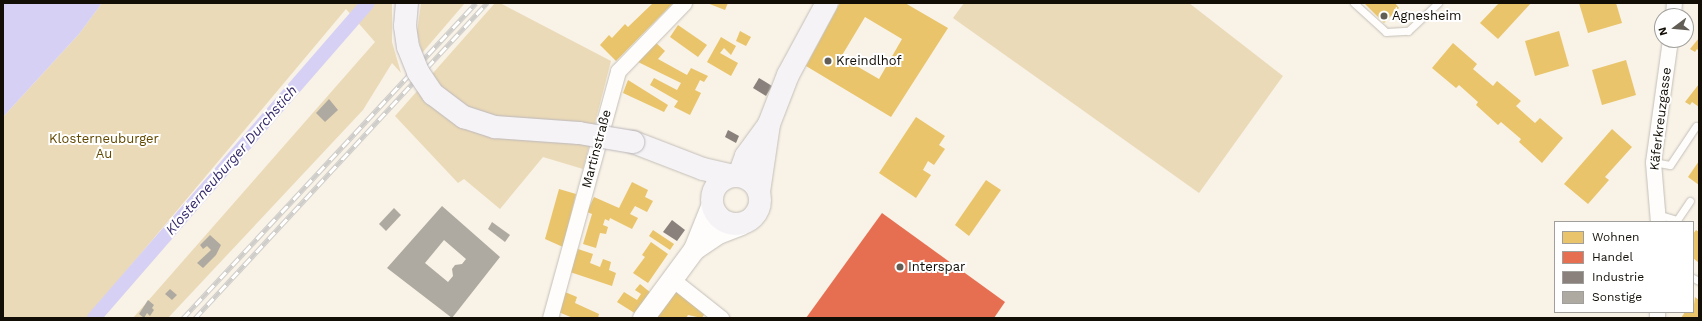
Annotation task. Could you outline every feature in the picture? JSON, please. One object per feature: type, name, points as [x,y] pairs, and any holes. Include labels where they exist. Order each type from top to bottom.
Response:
[{"type":"main road","points":[[407,3],[404,26],[408,47],[418,72],[433,94],[464,117],[495,127],[579,133],[633,142],[661,155],[751,181],[759,192]]},
{"type":"main road","points":[[694,249],[718,233],[741,224],[756,214],[760,205],[759,192],[769,124],[788,75],[827,3]]},
{"type":"main road","points":[[642,318],[694,249],[719,182],[734,175],[769,124]]},
{"type":"main road","points":[[661,155],[693,179],[712,201],[722,219],[741,224]]},
{"type":"street","name":"Martinstraße","points":[[550,318],[618,71],[684,3]]},
{"type":"street","name":"Käferkreuzgasse","points":[[1657,218],[1653,162],[1669,48]]},
{"type":"street","points":[[672,279],[721,318]]},
{"type":"lane","points":[[1354,3],[1386,32],[1408,31],[1438,3]]},
{"type":"lane","points":[[1653,162],[1670,165],[1696,126]]},
{"type":"lane","points":[[1657,218],[1677,220],[1690,201]]},
{"type":"green space","name":"Klosterneuburger Au","points":[[102,3],[392,3],[392,42],[401,73],[392,63],[363,110],[168,318],[133,318],[375,42],[346,9],[87,318],[3,318],[3,117],[79,34]]},
{"type":"green space","points":[[421,3],[465,3],[422,53],[417,32]]},
{"type":"green space","points":[[495,3],[500,3],[611,61],[583,169],[543,157],[500,209],[464,179],[458,183],[395,116]]},
{"type":"green space","points":[[964,3],[1189,3],[1283,76],[1199,193],[953,18]]},
{"type":"shaded area","points":[[3,3],[102,3],[79,34],[3,117]]},
{"type":"building: Wohnen","points":[[653,3],[673,3],[616,61],[600,45],[609,35],[612,38],[625,24],[628,27]]},
{"type":"building: Wohnen","points":[[707,3],[728,3],[725,10]]},
{"type":"building: Wohnen","name":"Kreindlhof","points":[[840,3],[905,3],[948,28],[891,117],[806,66]],"holes":[[[865,17],[902,39],[879,79],[841,57]]]},
{"type":"building: Wohnen","name":"Agnesheim","points":[[1364,3],[1395,3],[1399,8],[1384,23]]},
{"type":"building: Wohnen","points":[[1499,3],[1531,3],[1498,39],[1480,23]]},
{"type":"building: Wohnen","points":[[1579,3],[1616,3],[1622,23],[1588,33]]},
{"type":"building: Wohnen","points":[[678,25],[707,45],[698,57],[670,37]]},
{"type":"building: Wohnen","points":[[740,31],[751,37],[746,46],[736,41]]},
{"type":"building: Wohnen","points":[[1559,31],[1569,66],[1535,76],[1525,41]]},
{"type":"building: Wohnen","points":[[721,37],[736,46],[731,55],[724,48],[720,53],[738,63],[731,76],[707,62]]},
{"type":"building: Wohnen","points":[[1699,38],[1699,51],[1697,49],[1695,52],[1690,49],[1694,48],[1694,44]]},
{"type":"building: Wohnen","points":[[654,41],[665,51],[658,59],[687,75],[691,68],[708,76],[704,82],[700,80],[695,90],[701,93],[690,115],[674,107],[678,101],[650,85],[654,78],[677,90],[681,83],[638,62]]},
{"type":"building: Wohnen","points":[[1453,43],[1477,64],[1473,69],[1493,86],[1497,81],[1521,101],[1516,106],[1535,123],[1540,118],[1563,138],[1542,163],[1519,142],[1521,139],[1501,122],[1498,125],[1476,105],[1478,102],[1459,85],[1456,88],[1432,68]]},
{"type":"building: Wohnen","points":[[1626,60],[1636,95],[1602,105],[1592,70]]},
{"type":"building: Wohnen","points":[[628,80],[668,105],[664,112],[623,93]]},
{"type":"building: Wohnen","points":[[1699,84],[1699,107],[1692,102],[1690,105],[1685,102]]},
{"type":"building: Wohnen","points":[[916,117],[945,136],[939,145],[945,149],[934,165],[928,161],[923,170],[931,175],[916,198],[879,173]]},
{"type":"building: Wohnen","points":[[1612,129],[1632,147],[1605,177],[1609,180],[1588,204],[1564,184]]},
{"type":"building: Wohnen","points":[[1699,161],[1699,185],[1688,177]]},
{"type":"building: Wohnen","points":[[986,180],[1001,190],[969,236],[955,225]]},
{"type":"building: Wohnen","points":[[632,182],[648,190],[645,197],[653,201],[647,212],[635,206],[630,214],[638,218],[632,229],[610,218],[609,221],[605,219],[603,225],[608,227],[606,234],[600,233],[596,248],[583,244],[592,214],[587,212],[594,197],[619,208]]},
{"type":"building: Wohnen","points":[[559,189],[576,194],[563,247],[545,239]]},
{"type":"building: Wohnen","points":[[653,230],[674,244],[670,250],[649,236]]},
{"type":"building: Wohnen","points":[[1696,230],[1699,232],[1699,263],[1694,259],[1694,233]]},
{"type":"building: Wohnen","points":[[651,242],[668,254],[648,283],[633,273],[645,257],[642,255]]},
{"type":"building: Wohnen","points":[[578,249],[593,254],[590,263],[600,267],[603,259],[611,262],[609,270],[616,273],[612,286],[570,272]]},
{"type":"building: Wohnen","points":[[640,284],[651,293],[636,314],[617,302],[624,292],[637,300],[641,294],[635,290]]},
{"type":"building: Wohnen","points":[[676,288],[707,310],[702,318],[688,315],[686,318],[655,318]]},
{"type":"building: Wohnen","points":[[565,292],[577,297],[575,303],[599,314],[598,318],[573,318],[556,311]]},
{"type":"building: Wohnen","points":[[1695,297],[1699,300],[1699,318],[1681,318],[1684,313],[1694,313]]},
{"type":"building: Handel","name":"Interspar","points":[[882,213],[1005,302],[994,318],[806,318]]},
{"type":"building: Industrie","points":[[759,78],[772,86],[766,96],[753,88]]},
{"type":"building: Industrie","points":[[728,130],[739,136],[736,143],[725,137]]},
{"type":"building: Industrie","points":[[672,220],[685,230],[677,241],[663,232]]},
{"type":"building: Sonstige","points":[[329,99],[338,110],[325,122],[316,113]]},
{"type":"building: Sonstige","points":[[442,206],[500,257],[452,318],[387,268]],"holes":[[[444,240],[466,259],[462,264],[455,265],[452,269],[453,276],[448,282],[425,263]]]},
{"type":"building: Sonstige","points":[[394,208],[401,215],[386,231],[379,224]]},
{"type":"building: Sonstige","points":[[492,222],[510,235],[505,242],[488,229]]},
{"type":"building: Sonstige","points":[[210,235],[221,245],[216,255],[203,268],[197,263],[211,250],[207,246],[203,249],[200,245]]},
{"type":"building: Sonstige","points":[[170,289],[177,295],[172,300],[165,294]]},
{"type":"building: Sonstige","points":[[148,300],[154,305],[152,308],[154,310],[150,316],[147,313],[144,318],[139,314]]},
{"type":"waterway","name":"Klosterneuburger Durchstich","points":[[94,318],[368,3]]},
{"type":"railway","points":[[183,318],[476,3]]},
{"type":"railway","points":[[195,318],[487,3]]},
{"type":"place","name":"Agnesheim","points":[[1384,16]]},
{"type":"place","name":"Kreindlhof","points":[[828,61]]},
{"type":"place","name":"Interspar","points":[[900,267]]}]
